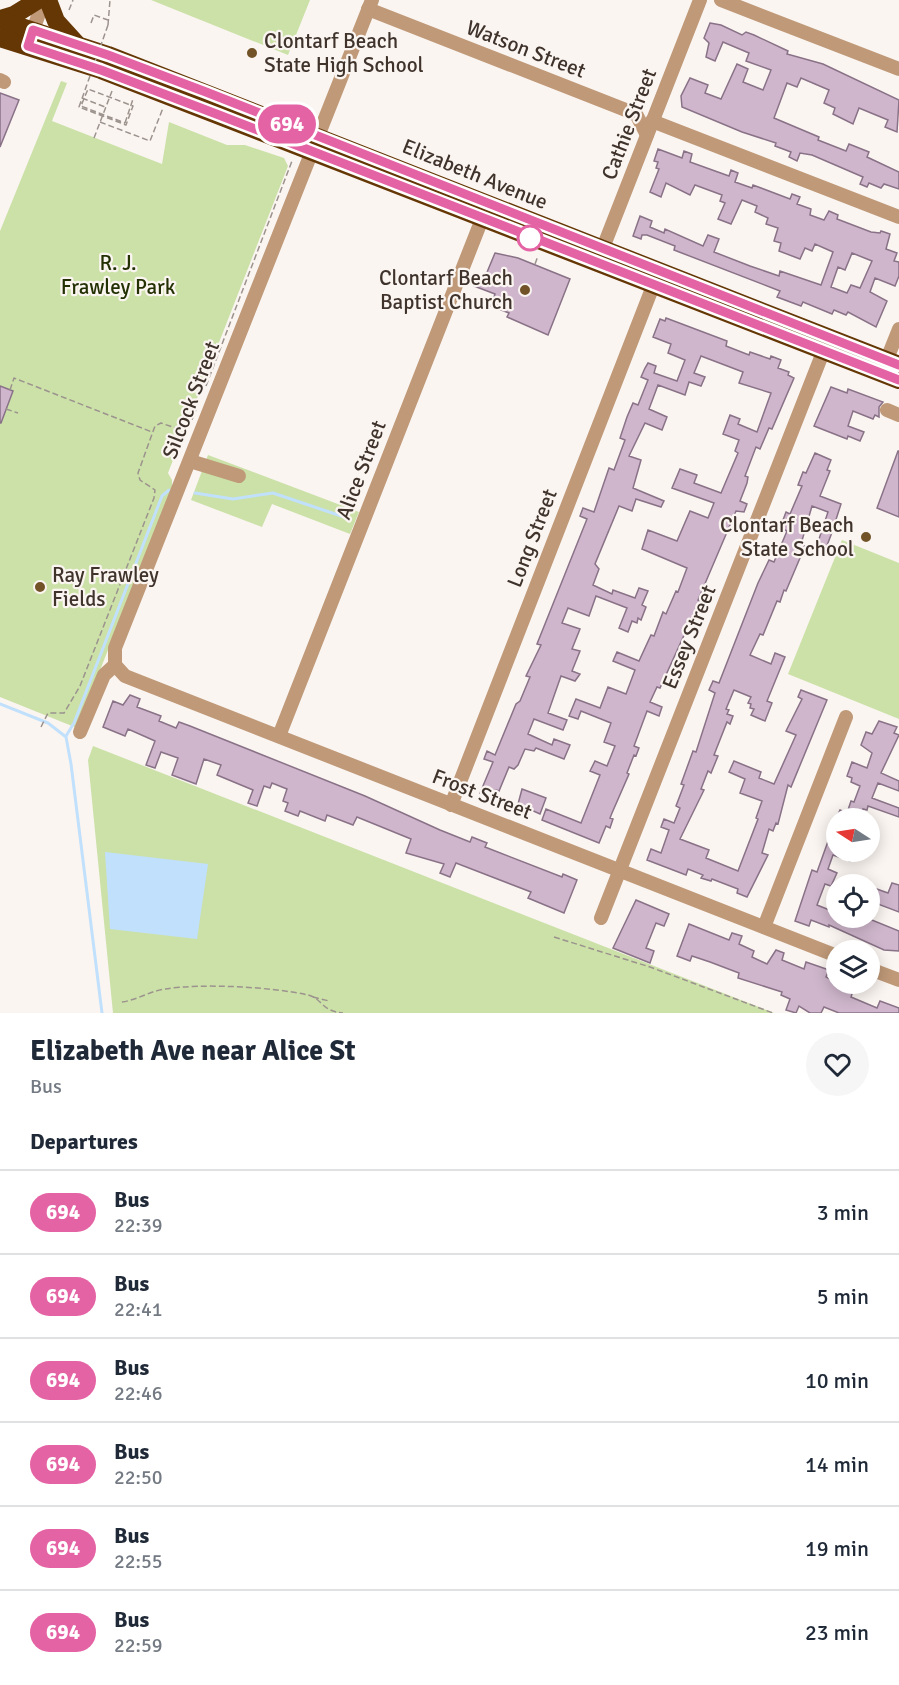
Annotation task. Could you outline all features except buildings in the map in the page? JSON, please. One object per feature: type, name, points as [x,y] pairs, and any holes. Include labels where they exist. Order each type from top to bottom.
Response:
[{"type":"highway","points":[[0,19],[14,15],[38,0]]},
{"type":"highway","points":[[46,0],[56,21],[76,44]]},
{"type":"highway","points":[[0,19],[31,38]]},
{"type":"highway","points":[[0,38],[31,38]]},
{"type":"highway","name":"Elizabeth Avenue","points":[[31,38],[76,44],[315,144],[826,345]]},
{"type":"highway","name":"Elizabeth Avenue","points":[[31,38],[101,70],[315,144],[482,219],[600,256],[652,286],[889,366],[899,380]]},
{"type":"street","points":[[31,38],[46,0]]},
{"type":"street","points":[[699,3],[717,0]]},
{"type":"street","points":[[721,0],[899,69]]},
{"type":"street","name":"Cathie Street","points":[[600,256],[699,3]]},
{"type":"street","name":"Watson Street","points":[[370,5],[636,114]]},
{"type":"street","name":"Silcock Street","points":[[115,665],[115,648],[370,5]]},
{"type":"street","points":[[647,135],[636,114],[658,107]]},
{"type":"street","points":[[652,121],[899,217]]},
{"type":"street","name":"Alice Street","points":[[279,736],[482,219]]},
{"type":"street","name":"Long Street","points":[[451,805],[652,286]]},
{"type":"street","points":[[889,366],[899,329]]},
{"type":"street","name":"Essey Street","points":[[601,918],[826,345]]},
{"type":"street","points":[[190,461],[239,476]]},
{"type":"street","points":[[80,732],[104,675],[115,665]]},
{"type":"street","name":"Frost Street","points":[[115,665],[125,676],[826,952]]},
{"type":"street","points":[[764,927],[846,717]]},
{"type":"street","points":[[880,973],[899,980]]},
{"type":"path","points":[[65,14],[73,0]]},
{"type":"path","points":[[110,0],[108,25],[79,107],[126,125],[133,106],[88,89],[81,106],[125,123],[135,95]]},
{"type":"path","points":[[91,23],[94,15],[109,21]]},
{"type":"path","points":[[94,138],[114,87]]},
{"type":"path","points":[[82,98],[106,107]]},
{"type":"path","points":[[100,122],[150,141],[163,106]]},
{"type":"path","points":[[205,389],[206,380],[292,160]]},
{"type":"path","points":[[536,264],[538,258]]},
{"type":"path","points":[[10,390],[14,378],[153,432]]},
{"type":"path","points":[[42,725],[50,712],[64,713],[80,686],[154,498],[154,490],[140,480],[138,473],[153,432],[157,424],[161,423],[186,432],[198,406]]},
{"type":"path","points":[[6,409],[18,413]]},
{"type":"path","points":[[554,937],[641,964],[773,1013]]},
{"type":"path","points":[[122,1002],[135,1000],[164,989],[194,987],[309,995],[329,1001]]},
{"type":"path","points":[[309,995],[327,1011],[343,1013]]},
{"type":"green space","points":[[151,0],[310,0],[288,55]]},
{"type":"green space","name":"R. J. Frawley Park","points":[[61,81],[67,83],[52,121],[162,164],[169,122],[227,145],[245,145],[284,158],[288,166],[168,473],[172,480],[172,489],[77,728],[0,697],[0,231]]},
{"type":"green space","points":[[208,455],[359,512],[350,534],[272,504],[262,527],[191,500]]},
{"type":"green space","name":"Clontarf Beach State School","points":[[842,540],[899,563],[899,719],[788,674]]},
{"type":"green space","points":[[93,746],[774,1013],[113,1013],[88,760]]},
{"type":"water","points":[[105,852],[208,864],[197,939],[110,929]]},
{"type":"waterway","points":[[66,736],[74,723],[162,496],[169,490]]},
{"type":"waterway","points":[[195,493],[233,499],[273,493],[347,518]]},
{"type":"waterway","points":[[0,704],[48,723],[66,737],[102,1013]]},
{"type":"bus line","name":"694","points":[[899,365],[206,92],[89,48],[33,30],[28,46],[101,70],[219,115],[652,286],[899,380]]},
{"type":"place","name":"Clontarf Beach State High School","points":[[252,53]]},
{"type":"place","name":"Clontarf Beach Baptist Church","points":[[525,290]]},
{"type":"place","name":"Clontarf Beach State School","points":[[866,537]]},
{"type":"place","name":"Ray Frawley Fields","points":[[40,587]]}]
